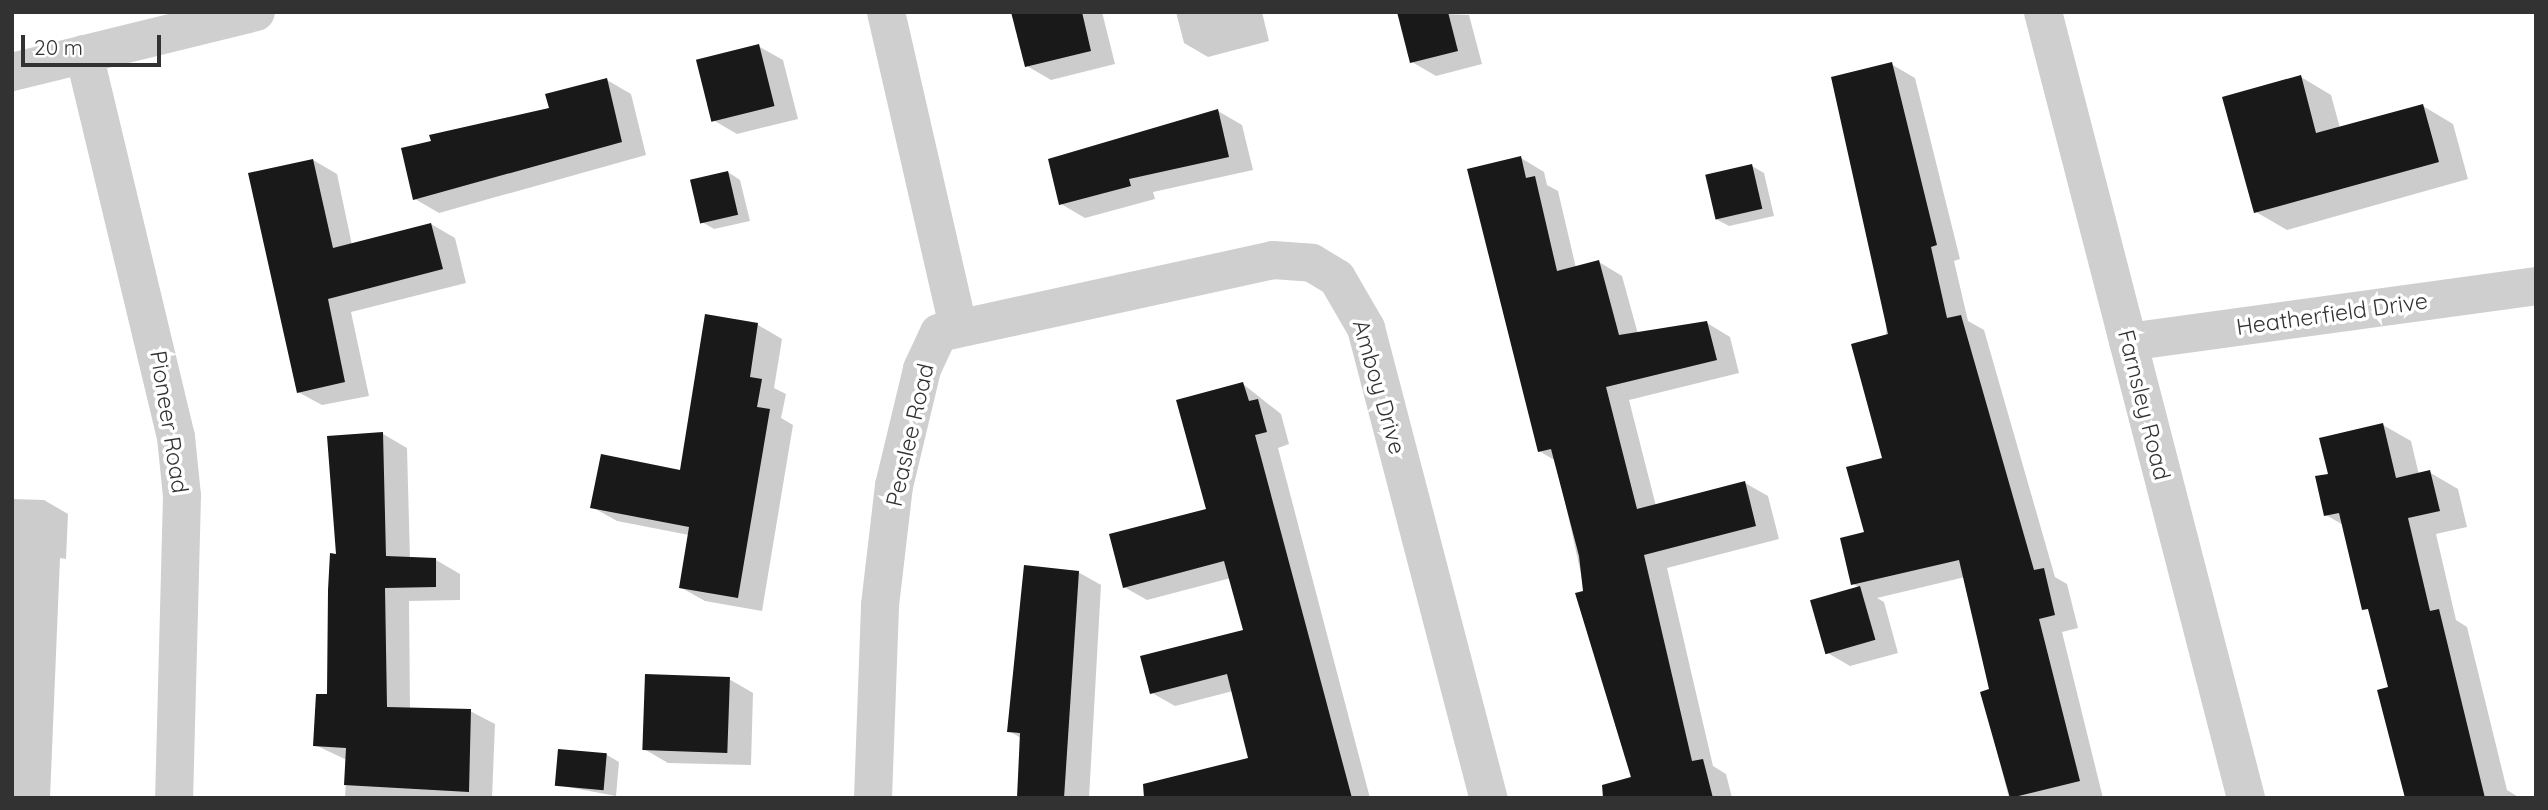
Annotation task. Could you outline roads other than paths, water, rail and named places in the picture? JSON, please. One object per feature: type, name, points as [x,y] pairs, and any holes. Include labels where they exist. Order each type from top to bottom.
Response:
[{"type":"street","points":[[12,72],[256,12]]},
{"type":"street","points":[[886,12],[958,327]]},
{"type":"street","name":"Farnsley Road","points":[[2043,12],[2246,798]]},
{"type":"street","name":"Pioneer Road","points":[[84,54],[176,437],[182,496],[174,798]]},
{"type":"street","name":"Amboy Drive","points":[[958,327],[1273,260],[1312,263],[1337,278],[1366,328],[1488,798]]},
{"type":"street","name":"Heatherfield Drive","points":[[2128,342],[2536,286]]},
{"type":"street","name":"Peaslee Road","points":[[873,798],[880,605],[894,486],[922,369],[939,333],[958,327]]}]
